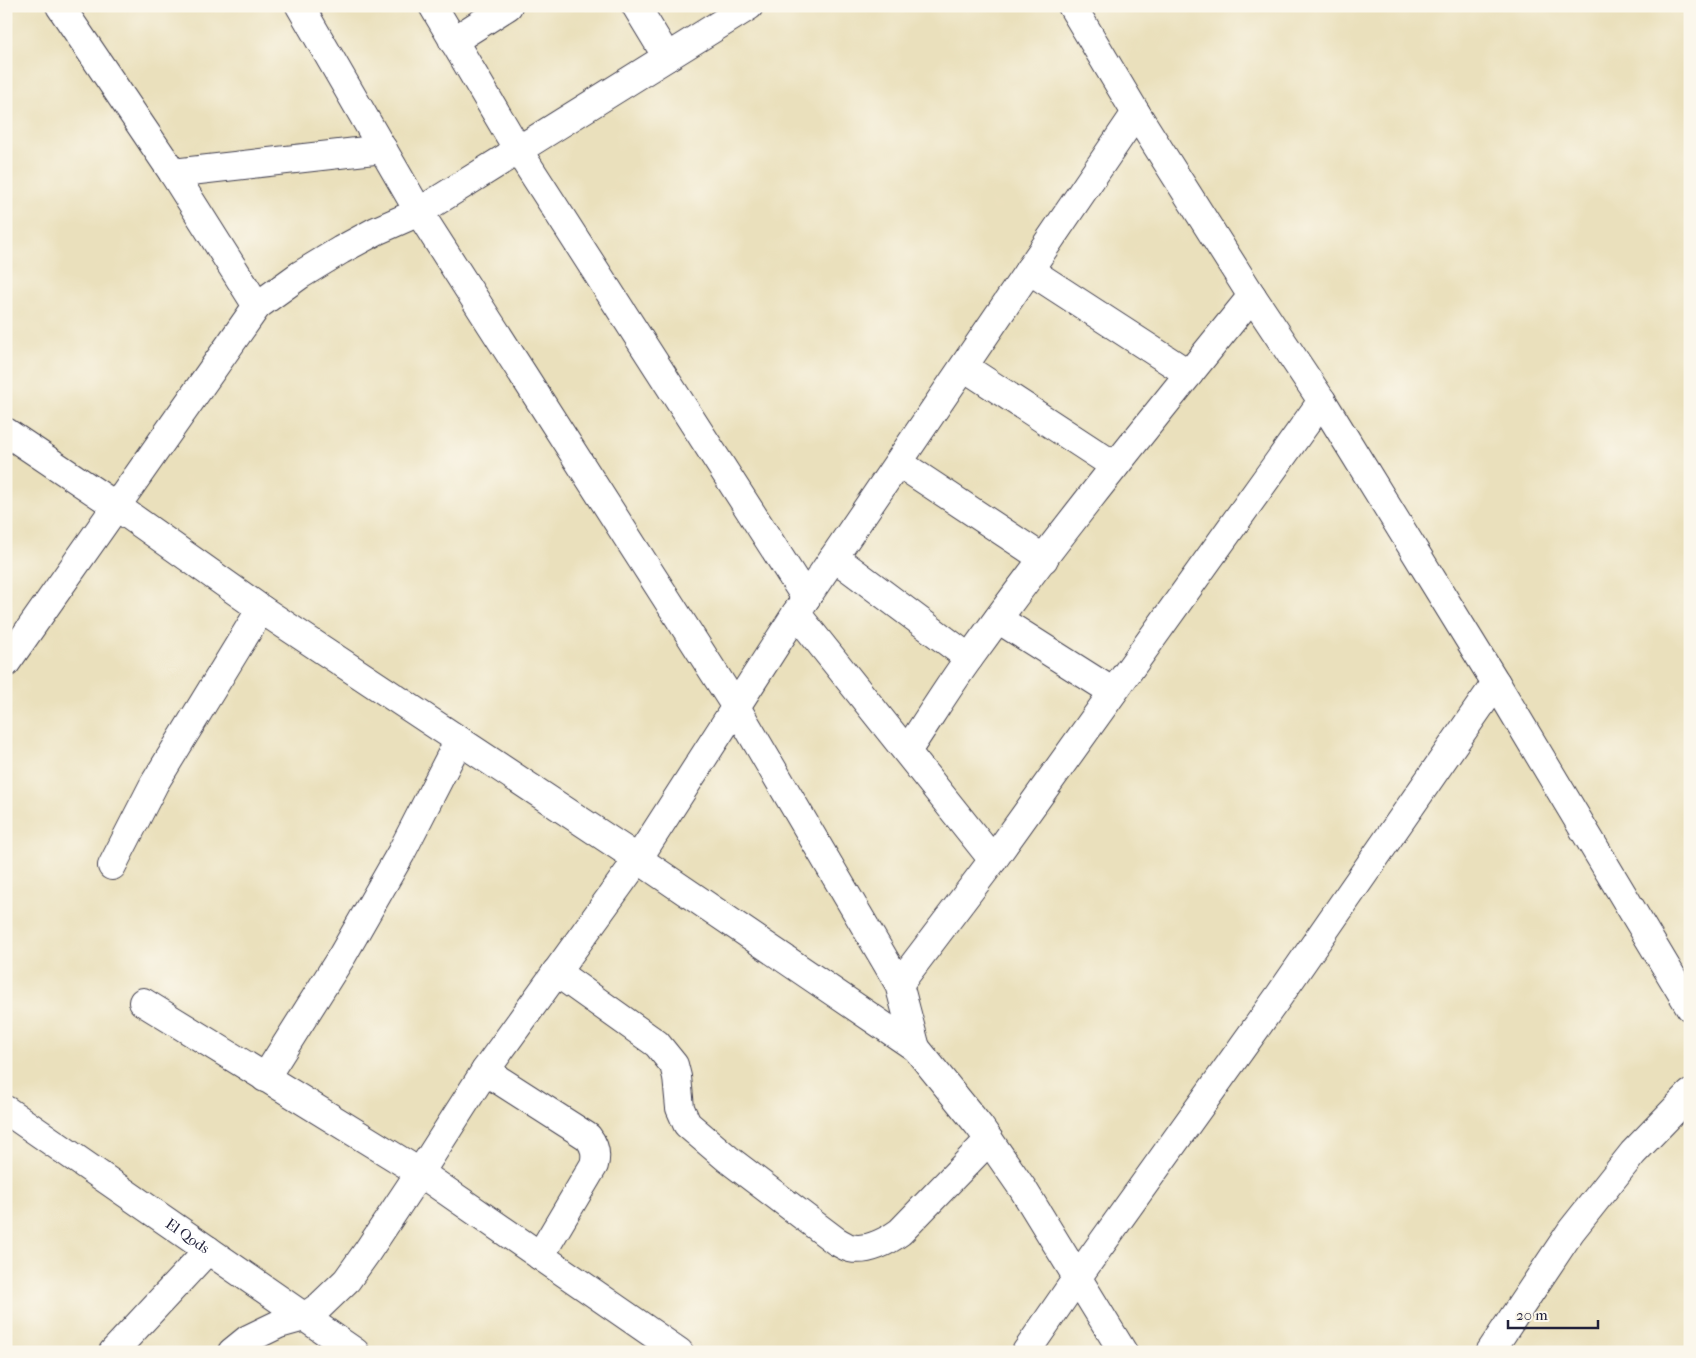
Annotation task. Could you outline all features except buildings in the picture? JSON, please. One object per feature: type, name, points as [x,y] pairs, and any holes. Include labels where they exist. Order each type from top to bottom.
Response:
[{"type":"street","points":[[60,6],[173,173],[257,306]]},
{"type":"street","points":[[300,6],[419,212],[736,707],[899,984],[916,1048]]},
{"type":"street","points":[[433,6],[518,150],[801,605],[907,751],[994,860]]},
{"type":"street","points":[[453,40],[508,6]]},
{"type":"street","points":[[636,6],[667,58]]},
{"type":"street","points":[[6,663],[257,306],[300,275],[341,250],[376,231],[419,212],[749,6]]},
{"type":"street","points":[[1072,6],[1136,113],[1252,296],[1322,401],[1496,683],[1690,1007]]},
{"type":"street","points":[[232,1352],[248,1339],[264,1330],[304,1317],[320,1306],[347,1280],[485,1071],[638,859],[801,605],[1136,113]]},
{"type":"street","points":[[173,173],[383,149]]},
{"type":"street","points":[[1030,270],[1189,374]]},
{"type":"street","points":[[907,751],[969,658],[998,619],[1115,466],[1252,296]]},
{"type":"street","points":[[964,367],[1115,466]]},
{"type":"street","points":[[899,984],[994,860],[1322,401]]},
{"type":"street","points":[[6,432],[116,506],[261,609],[638,859],[916,1048],[989,1140],[1023,1189],[1123,1352]]},
{"type":"street","points":[[899,463],[1044,559]]},
{"type":"street","points":[[834,557],[969,658]]},
{"type":"street","points":[[112,866],[154,784],[261,609]]},
{"type":"street","points":[[998,619],[1113,692]]},
{"type":"street","points":[[1026,1352],[1279,996],[1496,683]]},
{"type":"street","points":[[265,1078],[342,956],[401,853],[459,740]]},
{"type":"street","points":[[556,972],[657,1044],[670,1059],[677,1077],[680,1108],[687,1124],[728,1159],[828,1235],[850,1248],[868,1248],[886,1242],[900,1232],[989,1140]]},
{"type":"street","points":[[144,1002],[419,1172],[679,1352]]},
{"type":"street","points":[[485,1071],[588,1137],[596,1152],[594,1165],[540,1256]]},
{"type":"street","points":[[1490,1352],[1571,1231],[1633,1153],[1690,1094]]},
{"type":"street","name":"El Qods","points":[[6,1110],[355,1352]]},
{"type":"street","points":[[113,1352],[208,1250]]}]
